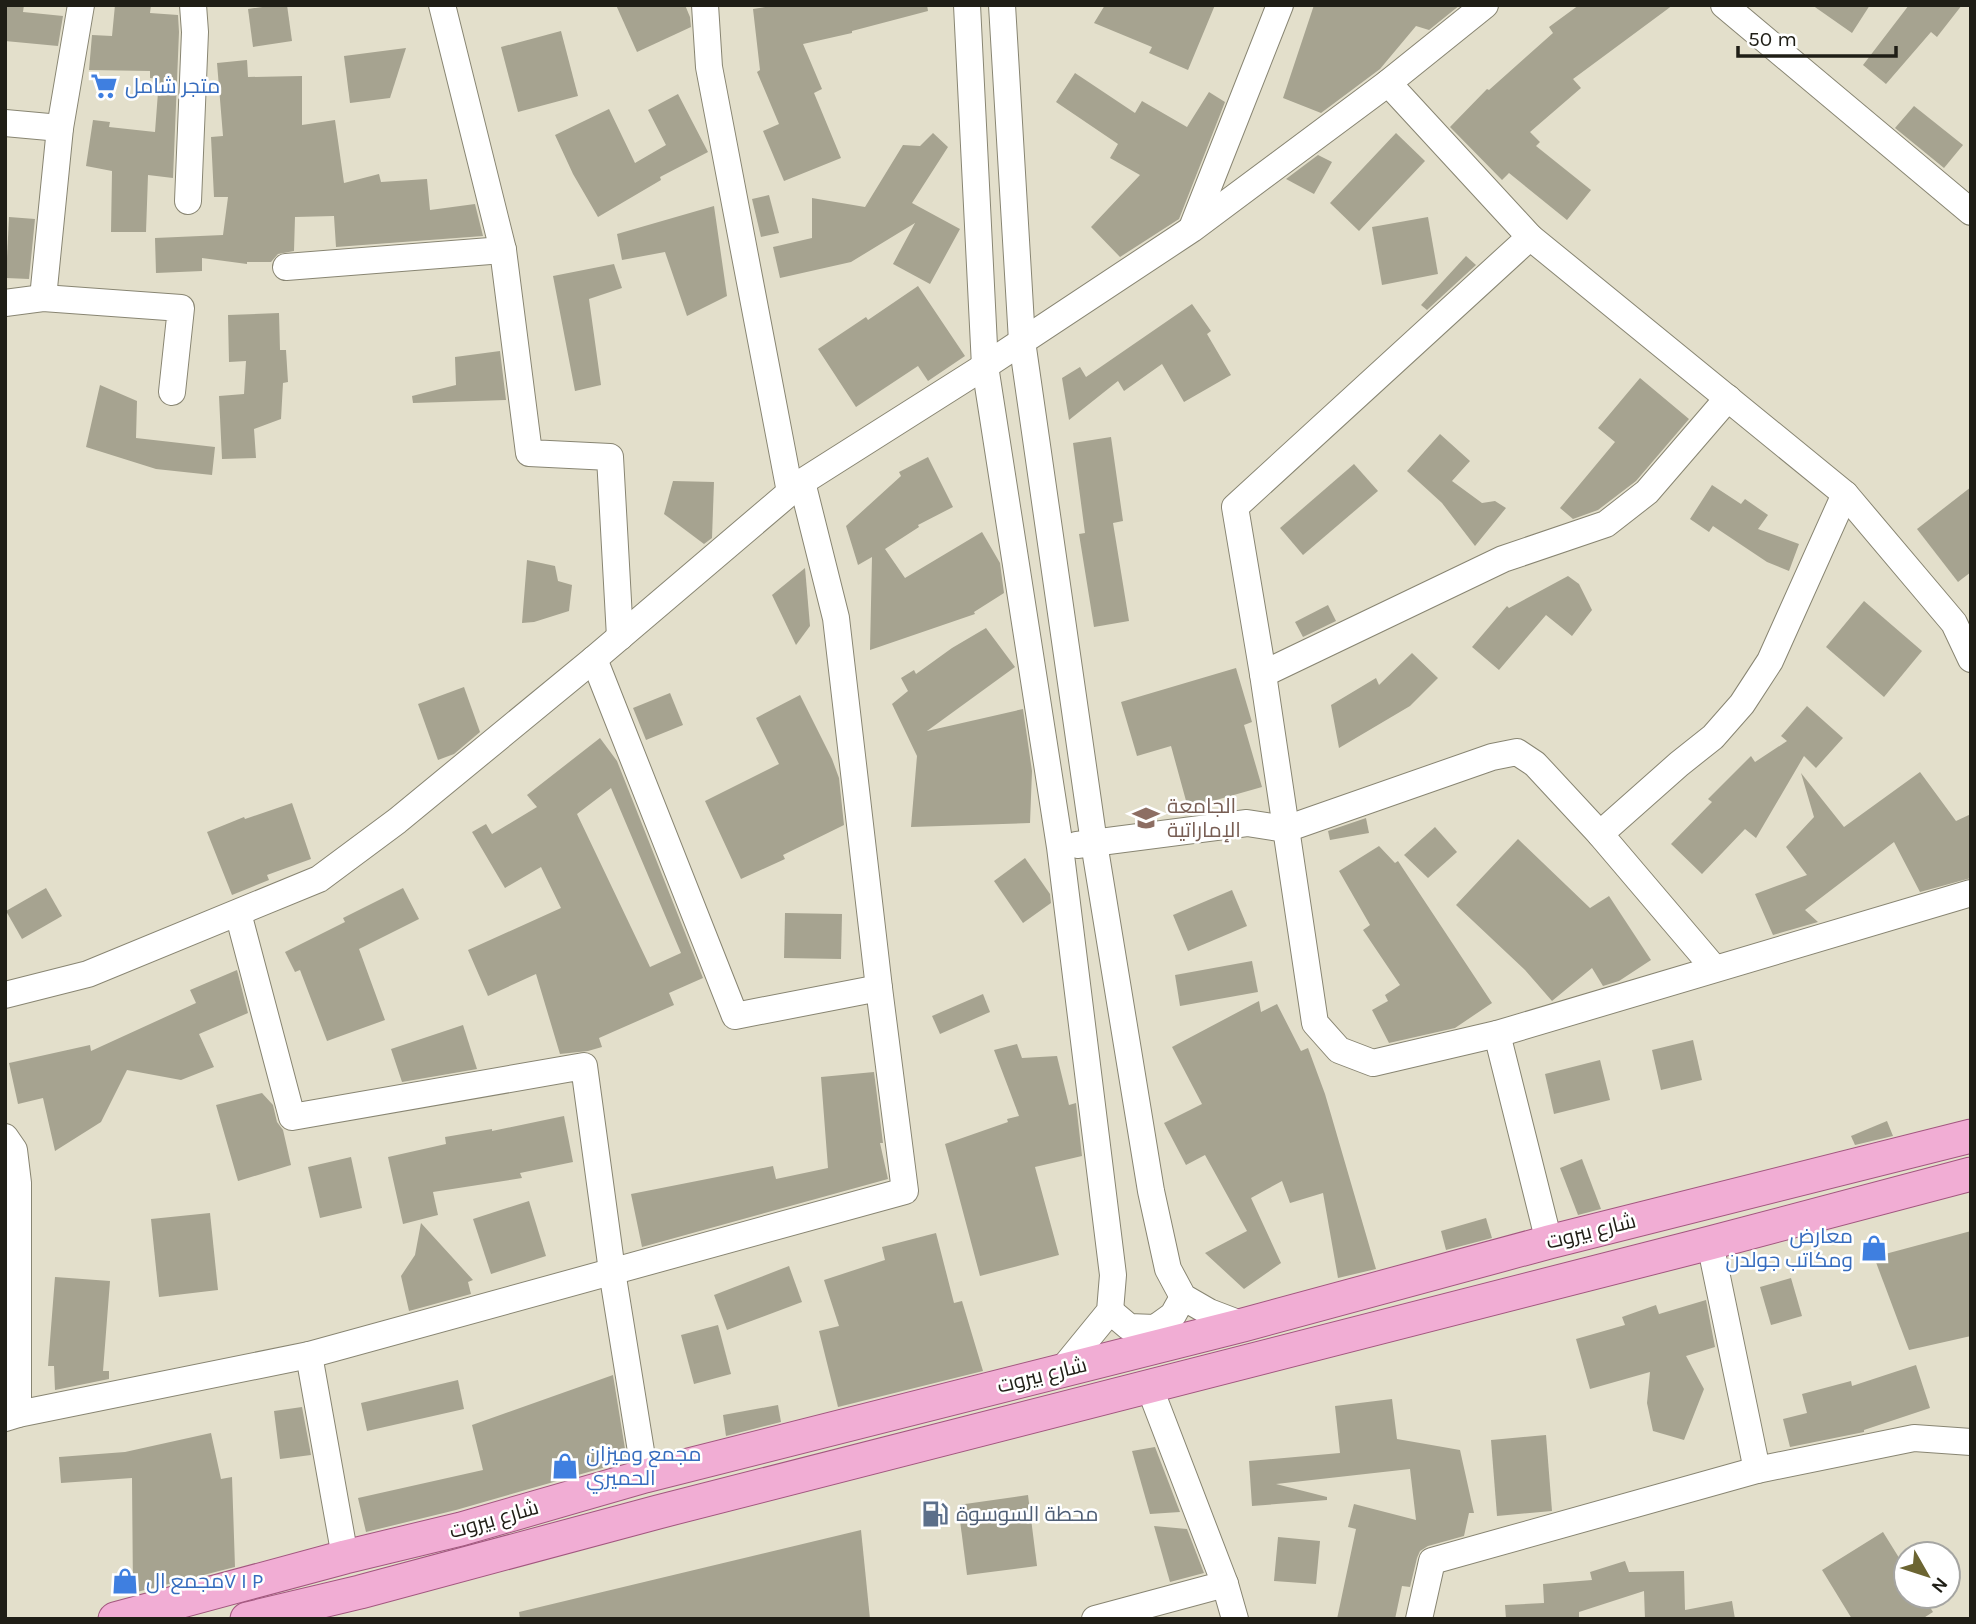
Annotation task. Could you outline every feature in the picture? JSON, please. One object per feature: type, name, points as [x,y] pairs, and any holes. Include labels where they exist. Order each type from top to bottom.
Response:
[{"type":"main road","name":"شارع بيروت","points":[[115,1619],[345,1556],[461,1529],[645,1476],[1243,1325],[1549,1242],[1971,1136]]},
{"type":"main road","points":[[1913,1151],[1923,1185]]},
{"type":"main road","name":"شارع بيروت","points":[[247,1619],[1971,1174]]},
{"type":"main road","points":[[461,1529],[469,1562]]},
{"type":"street","points":[[43,298],[60,128],[81,5]]},
{"type":"street","points":[[188,201],[195,32],[193,5]]},
{"type":"street","points":[[442,5],[503,250],[529,453],[610,457],[620,637]]},
{"type":"street","points":[[5,1137],[14,1150],[12,1416],[309,1355],[905,1191],[836,618],[796,487],[709,67],[705,5]]},
{"type":"street","points":[[967,5],[985,366],[1060,847],[1113,1275],[1110,1311],[1061,1371]]},
{"type":"street","points":[[1002,5],[1022,341],[1094,843],[1151,1191],[1168,1269],[1182,1297],[1209,1312],[1243,1325]]},
{"type":"street","points":[[1192,229],[1280,5]]},
{"type":"street","points":[[5,995],[88,974],[319,879],[397,821],[594,659],[796,487],[1192,229],[1388,83],[1485,5]]},
{"type":"street","points":[[1724,5],[1971,212]]},
{"type":"street","points":[[1388,83],[1530,237],[1845,494],[1963,614],[1971,659]]},
{"type":"street","points":[[5,123],[60,128]]},
{"type":"street","points":[[1530,237],[1235,507],[1315,1023],[1339,1051],[1373,1063],[1497,1034],[1971,893]]},
{"type":"street","points":[[286,267],[503,250]]},
{"type":"street","points":[[5,303],[43,298],[181,308],[172,392]]},
{"type":"street","points":[[1263,674],[1503,559],[1606,524],[1647,492],[1728,398]]},
{"type":"street","points":[[1600,834],[1713,737],[1742,704],[1770,661],[1845,494]]},
{"type":"street","points":[[594,659],[734,1016],[879,988]]},
{"type":"street","points":[[1060,847],[1247,823],[1286,829],[1492,757],[1517,752],[1535,764],[1600,834],[1714,968]]},
{"type":"street","points":[[238,913],[292,1117],[584,1066],[612,1272],[645,1476]]},
{"type":"street","points":[[1497,1034],[1549,1242]]},
{"type":"street","points":[[1710,1243],[1757,1470]]},
{"type":"street","points":[[1110,1311],[1129,1327],[1155,1328],[1173,1315],[1182,1297]]},
{"type":"street","points":[[309,1355],[345,1556]]},
{"type":"street","points":[[1149,1386],[1225,1584],[1235,1619]]},
{"type":"street","points":[[1419,1619],[1432,1561],[1757,1470],[1914,1437],[1971,1442]]},
{"type":"street","points":[[1095,1619],[1225,1584]]},
{"type":"building","points":[[5,5],[24,5],[23,12],[63,16],[58,46],[5,41]]},
{"type":"building","points":[[115,5],[151,5],[150,13],[178,15],[173,178],[148,175],[146,232],[111,232],[112,171],[86,166],[93,120],[110,122],[109,127],[155,132],[159,79],[150,78],[150,71],[89,70],[92,35],[112,36]]},
{"type":"building","points":[[287,5],[292,41],[253,47],[248,9]]},
{"type":"building","points":[[616,5],[685,5],[691,27],[637,52]]},
{"type":"building","points":[[779,5],[927,5],[928,11],[803,44],[822,89],[814,93],[841,158],[784,181],[763,131],[779,124],[757,72],[760,70],[753,9]]},
{"type":"building","points":[[1105,5],[1215,5],[1188,70],[1149,53],[1152,47],[1094,23]]},
{"type":"building","points":[[1314,5],[1460,5],[1429,30],[1416,26],[1380,69],[1321,113],[1283,98]]},
{"type":"building","points":[[1579,5],[1673,5],[1573,79],[1581,88],[1530,132],[1540,142],[1536,146],[1591,190],[1567,220],[1509,173],[1502,180],[1450,127],[1487,89],[1553,33],[1549,27]]},
{"type":"building","points":[[1812,5],[1870,5],[1852,33]]},
{"type":"building","points":[[1909,5],[1962,5],[1937,37],[1931,32],[1886,84],[1863,65]]},
{"type":"building","points":[[561,31],[578,96],[518,112],[501,47]]},
{"type":"building","points":[[406,48],[390,98],[350,103],[344,56]]},
{"type":"building","points":[[247,60],[248,77],[302,76],[302,125],[335,120],[344,183],[379,174],[381,182],[427,179],[430,210],[475,204],[483,236],[336,247],[334,216],[295,217],[294,251],[278,254],[271,262],[247,264],[202,258],[202,271],[156,273],[155,238],[223,235],[228,197],[214,197],[211,137],[223,136],[217,63]]},
{"type":"building","points":[[1075,73],[1135,113],[1142,101],[1187,127],[1209,92],[1225,102],[1179,219],[1120,257],[1091,227],[1140,175],[1110,158],[1118,144],[1056,102]]},
{"type":"building","points":[[678,94],[708,152],[660,177],[661,180],[598,217],[573,174],[555,135],[609,109],[635,163],[666,145],[648,110]]},
{"type":"building","points":[[1914,106],[1963,145],[1944,168],[1895,128]]},
{"type":"building","points":[[933,133],[948,147],[912,203],[960,229],[930,284],[893,264],[915,223],[851,262],[780,278],[773,247],[812,238],[812,198],[865,207],[903,145],[920,146]]},
{"type":"building","points":[[1396,133],[1425,161],[1359,231],[1330,203]]},
{"type":"building","points":[[1318,155],[1332,162],[1314,194],[1286,179]]},
{"type":"building","points":[[769,195],[779,233],[761,237],[752,199]]},
{"type":"building","points":[[714,206],[727,296],[687,316],[665,252],[622,260],[617,234]]},
{"type":"building","points":[[9,217],[35,219],[29,279],[6,278]]},
{"type":"building","points":[[1428,217],[1438,274],[1382,285],[1372,227]]},
{"type":"building","points":[[1466,256],[1476,265],[1427,310],[1421,305]]},
{"type":"building","points":[[614,264],[622,288],[589,299],[601,385],[575,391],[553,276]]},
{"type":"building","points":[[918,286],[965,356],[928,381],[918,366],[856,407],[818,349],[866,317],[868,320]]},
{"type":"building","points":[[1192,304],[1211,331],[1207,334],[1231,375],[1184,402],[1162,364],[1124,391],[1118,381],[1069,420],[1062,378],[1080,367],[1086,377]]},
{"type":"building","points":[[279,313],[280,350],[286,350],[288,382],[283,383],[281,419],[254,429],[256,458],[222,459],[219,396],[244,394],[246,361],[229,362],[228,315]]},
{"type":"building","points":[[500,351],[506,400],[413,403],[412,396],[456,385],[455,357]]},
{"type":"building","points":[[1640,378],[1689,419],[1636,481],[1598,510],[1573,519],[1560,508],[1615,442],[1598,428]]},
{"type":"building","points":[[100,385],[137,401],[136,438],[215,447],[212,475],[156,469],[86,447]]},
{"type":"building","points":[[1440,434],[1470,461],[1452,481],[1482,503],[1495,501],[1506,508],[1475,546],[1442,503],[1407,471]]},
{"type":"building","points":[[1111,437],[1123,521],[1113,523],[1129,621],[1094,627],[1079,534],[1085,533],[1073,443]]},
{"type":"building","points":[[928,457],[953,507],[918,525],[919,527],[885,549],[905,578],[982,532],[1000,563],[1004,593],[974,612],[975,614],[870,650],[872,557],[858,565],[846,526],[901,476],[899,472]]},
{"type":"building","points":[[1354,464],[1378,491],[1303,555],[1280,528]]},
{"type":"building","points":[[673,481],[714,482],[712,538],[704,544],[664,514]]},
{"type":"building","points":[[1712,485],[1741,504],[1745,499],[1768,515],[1758,529],[1799,544],[1789,571],[1767,562],[1713,526],[1709,532],[1690,519]]},
{"type":"building","points":[[1971,487],[1971,572],[1958,582],[1917,529]]},
{"type":"building","points":[[527,560],[555,566],[558,581],[572,585],[569,611],[522,623]]},
{"type":"building","points":[[805,568],[810,626],[796,645],[772,595]]},
{"type":"building","points":[[1568,576],[1579,584],[1592,610],[1572,636],[1546,615],[1499,670],[1472,647],[1507,606],[1509,608]]},
{"type":"building","points":[[1864,601],[1922,651],[1884,697],[1826,647]]},
{"type":"building","points":[[1328,605],[1336,621],[1303,637],[1295,622]]},
{"type":"building","points":[[986,628],[1015,667],[927,731],[1023,709],[1032,771],[1030,823],[911,827],[917,756],[892,704],[908,691],[901,678],[914,670],[916,674]]},
{"type":"building","points":[[1412,653],[1438,678],[1410,706],[1339,748],[1331,705],[1376,678],[1379,685]]},
{"type":"building","points":[[1236,668],[1252,722],[1244,725],[1262,787],[1188,808],[1171,746],[1137,756],[1121,702]]},
{"type":"building","points":[[464,687],[480,732],[454,754],[438,760],[418,704]]},
{"type":"building","points":[[670,693],[683,725],[646,740],[633,708]]},
{"type":"building","points":[[800,695],[839,778],[844,825],[783,855],[785,859],[741,879],[705,801],[779,764],[756,718]]},
{"type":"building","points":[[1807,706],[1843,738],[1816,768],[1804,756],[1756,838],[1745,829],[1702,874],[1671,844],[1712,802],[1708,799],[1751,756],[1755,762],[1787,741],[1781,736]]},
{"type":"building","points":[[600,738],[617,761],[703,978],[669,993],[674,1005],[599,1038],[602,1047],[588,1051],[560,1054],[536,974],[488,996],[468,950],[561,908],[541,867],[505,888],[472,832],[486,824],[492,834],[537,807],[527,795]],"holes":[[[611,788],[681,953],[650,967],[577,814]]]},
{"type":"building","points":[[1920,772],[1956,821],[1971,814],[1971,878],[1920,892],[1894,842],[1805,910],[1818,922],[1773,935],[1755,894],[1807,875],[1786,847],[1814,817],[1801,773],[1844,827]]},
{"type":"building","points":[[292,803],[311,859],[267,875],[269,880],[232,895],[207,832],[244,817],[245,819]]},
{"type":"building","points":[[1366,818],[1369,833],[1330,840],[1328,831]]},
{"type":"building","points":[[1435,827],[1457,852],[1428,878],[1404,855]]},
{"type":"building","points":[[1518,839],[1590,908],[1609,896],[1651,960],[1619,981],[1603,986],[1592,968],[1552,1001],[1525,970],[1456,905]]},
{"type":"building","points":[[1379,846],[1395,863],[1398,861],[1492,1003],[1455,1028],[1389,1043],[1372,1010],[1388,1001],[1385,995],[1400,985],[1363,930],[1370,925],[1339,871]]},
{"type":"building","points":[[1025,858],[1050,894],[1051,903],[1023,923],[994,881]]},
{"type":"building","points":[[46,888],[62,916],[22,939],[6,911]]},
{"type":"building","points":[[403,888],[419,919],[359,949],[385,1020],[327,1041],[300,970],[295,972],[285,952],[345,922],[343,918]]},
{"type":"building","points":[[1232,890],[1247,926],[1188,951],[1173,915]]},
{"type":"building","points":[[785,913],[842,914],[841,959],[784,958]]},
{"type":"building","points":[[1252,961],[1258,992],[1180,1006],[1175,975]]},
{"type":"building","points":[[237,970],[248,1013],[199,1034],[214,1067],[181,1080],[127,1070],[101,1122],[55,1151],[43,1098],[18,1104],[9,1063],[90,1045],[91,1051],[196,1003],[190,990]]},
{"type":"building","points":[[983,994],[990,1012],[940,1034],[932,1016]]},
{"type":"building","points":[[1259,1001],[1261,1012],[1277,1004],[1301,1051],[1308,1048],[1325,1094],[1376,1269],[1338,1278],[1323,1193],[1290,1203],[1282,1181],[1251,1198],[1281,1263],[1244,1289],[1205,1253],[1247,1231],[1205,1155],[1186,1165],[1164,1123],[1202,1104],[1172,1047]]},
{"type":"building","points":[[463,1025],[477,1069],[402,1082],[391,1049]]},
{"type":"building","points":[[1693,1040],[1702,1080],[1661,1090],[1652,1050]]},
{"type":"building","points":[[1017,1044],[1022,1058],[1057,1056],[1069,1105],[1076,1103],[1082,1156],[1035,1167],[1059,1255],[980,1276],[945,1144],[1019,1116],[994,1050]]},
{"type":"building","points":[[1600,1060],[1610,1100],[1554,1114],[1545,1074]]},
{"type":"building","points":[[874,1072],[883,1143],[880,1143],[888,1179],[642,1247],[631,1194],[773,1166],[776,1179],[828,1168],[821,1077]]},
{"type":"building","points":[[262,1093],[273,1105],[277,1122],[283,1130],[291,1165],[238,1181],[216,1105]]},
{"type":"building","points":[[564,1116],[573,1162],[520,1173],[522,1178],[433,1192],[438,1215],[403,1224],[388,1157],[446,1144],[445,1137],[492,1131]]},
{"type":"building","points":[[1887,1121],[1893,1136],[1855,1145],[1851,1136]]},
{"type":"building","points":[[351,1157],[362,1208],[320,1218],[308,1167]]},
{"type":"building","points":[[1582,1159],[1601,1209],[1578,1215],[1560,1168]]},
{"type":"building","points":[[529,1201],[546,1256],[491,1274],[473,1219]]},
{"type":"building","points":[[210,1213],[218,1290],[159,1297],[151,1219]]},
{"type":"building","points":[[1486,1218],[1492,1238],[1446,1250],[1441,1231]]},
{"type":"building","points":[[421,1223],[473,1280],[468,1282],[471,1294],[409,1311],[401,1276],[415,1255]]},
{"type":"building","points":[[1971,1231],[1971,1336],[1909,1350],[1874,1257]]},
{"type":"building","points":[[936,1233],[954,1303],[962,1301],[983,1371],[838,1407],[819,1331],[839,1326],[824,1280],[885,1260],[882,1247]]},
{"type":"building","points":[[789,1266],[802,1302],[727,1330],[714,1295]]},
{"type":"building","points":[[55,1277],[110,1281],[103,1371],[109,1371],[109,1379],[55,1390],[54,1366],[48,1366]]},
{"type":"building","points":[[1791,1278],[1802,1316],[1771,1325],[1760,1287]]},
{"type":"building","points":[[1706,1300],[1715,1347],[1686,1356],[1704,1389],[1684,1440],[1653,1431],[1647,1403],[1650,1372],[1590,1389],[1576,1339],[1625,1325],[1622,1317],[1656,1305],[1659,1314]]},
{"type":"building","points":[[718,1325],[731,1374],[694,1384],[681,1335]]},
{"type":"building","points":[[1916,1365],[1930,1408],[1864,1432],[1790,1447],[1783,1419],[1807,1413],[1802,1394],[1851,1381],[1852,1386]]},
{"type":"building","points":[[613,1375],[627,1461],[456,1510],[366,1532],[358,1498],[483,1470],[472,1425]]},
{"type":"building","points":[[458,1380],[464,1409],[367,1431],[361,1403]]},
{"type":"building","points":[[1392,1399],[1397,1439],[1460,1450],[1474,1513],[1469,1513],[1464,1536],[1428,1546],[1420,1551],[1410,1587],[1402,1586],[1395,1619],[1337,1619],[1356,1529],[1348,1527],[1354,1504],[1416,1520],[1410,1469],[1276,1484],[1327,1497],[1327,1500],[1252,1506],[1249,1461],[1340,1453],[1335,1406]]},
{"type":"building","points":[[778,1405],[781,1422],[726,1436],[723,1415]]},
{"type":"building","points":[[302,1407],[311,1455],[280,1459],[274,1411]]},
{"type":"building","points":[[211,1433],[221,1479],[232,1477],[235,1567],[133,1593],[132,1478],[61,1483],[59,1457],[125,1452]]},
{"type":"building","points":[[1546,1435],[1552,1511],[1497,1516],[1491,1440]]},
{"type":"building","points":[[1155,1447],[1180,1512],[1150,1514],[1132,1451]]},
{"type":"building","points":[[1028,1495],[1037,1566],[967,1575],[958,1505]]},
{"type":"building","points":[[1154,1526],[1187,1529],[1204,1573],[1170,1582]]},
{"type":"building","points":[[861,1530],[870,1619],[520,1619],[519,1612]]},
{"type":"building","points":[[1883,1532],[1892,1546],[1892,1610],[1933,1612],[1922,1619],[1852,1619],[1822,1570]]},
{"type":"building","points":[[1278,1537],[1320,1541],[1316,1584],[1274,1581]]},
{"type":"building","points":[[1625,1561],[1629,1572],[1684,1571],[1685,1610],[1732,1601],[1735,1619],[1645,1619],[1644,1591],[1579,1612],[1579,1619],[1506,1619],[1505,1605],[1544,1603],[1543,1584],[1592,1580],[1590,1572]]},
{"type":"place","name":"متجر شامل","points":[[104,86]]},
{"type":"place","name":"الجامعة الإماراتية","points":[[1146,818]]},
{"type":"place","name":"معارض ومكاتب جولدن","points":[[1874,1248]]},
{"type":"place","name":"مجمع وميزان الحميري","points":[[565,1466]]},
{"type":"place","name":"محطة السوسوة","points":[[935,1514]]},
{"type":"place","name":"مجمع الV I P","points":[[125,1581]]}]
